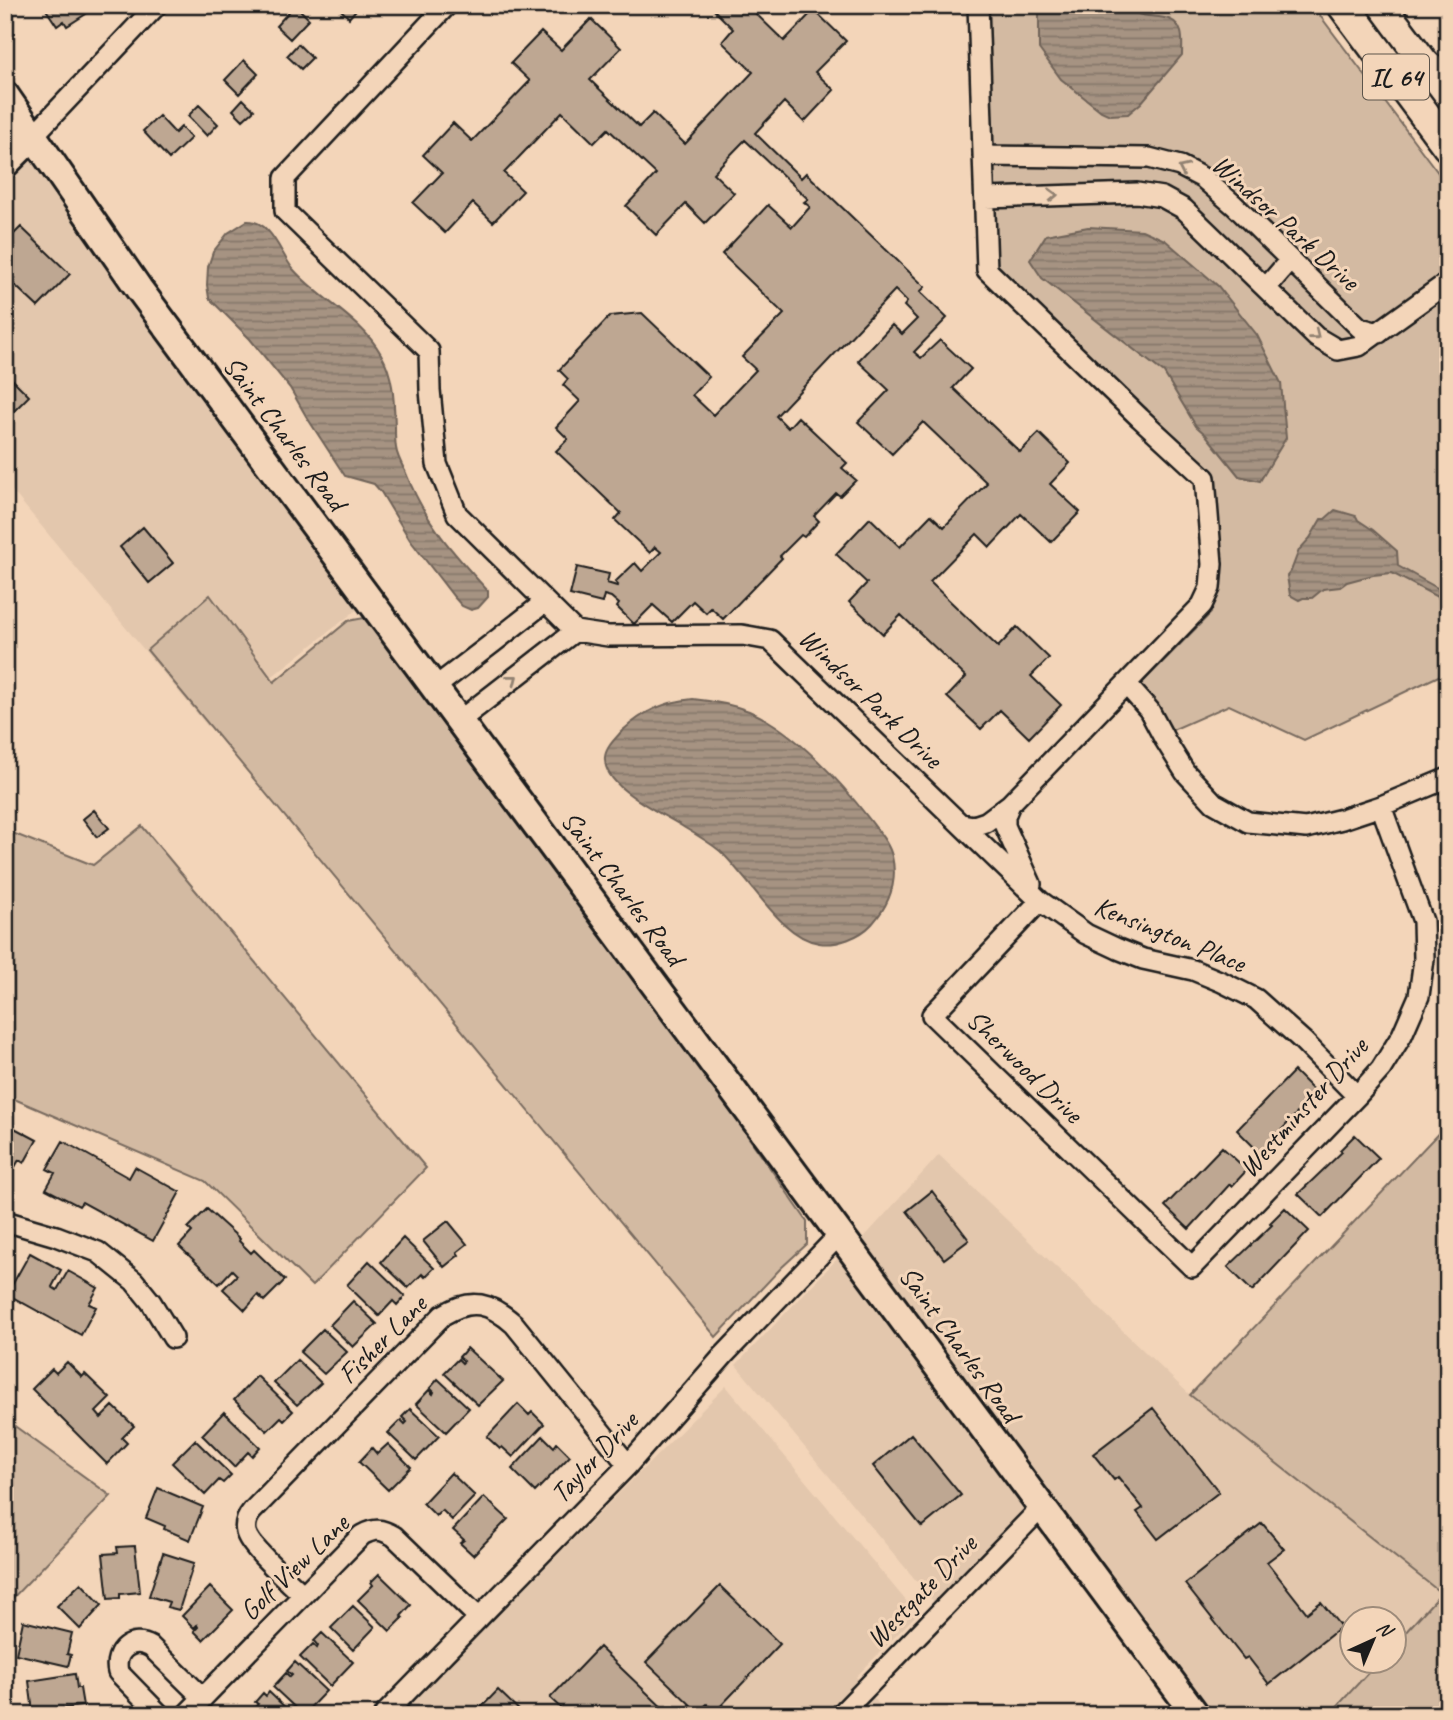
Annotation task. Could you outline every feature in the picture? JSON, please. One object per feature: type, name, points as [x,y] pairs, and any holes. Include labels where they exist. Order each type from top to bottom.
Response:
[{"type":"main road","name":"IL 64","points":[[1343,5],[1448,146]]},
{"type":"main road","name":"IL 64","points":[[1420,5],[1448,42]]},
{"type":"street","points":[[5,164],[158,5]]},
{"type":"street","points":[[447,5],[285,178],[285,211],[429,351],[438,464],[457,514],[575,631],[459,721]]},
{"type":"street","points":[[962,824],[974,826],[986,822],[1010,804],[1202,606],[1210,588],[1212,564],[1205,478],[987,270],[978,5]]},
{"type":"street","name":"Saint Charles Road","points":[[5,95],[139,289],[1196,1715]]},
{"type":"street","name":"Windsor Park Drive","points":[[983,156],[1149,158],[1180,166],[1203,178],[1234,205],[1360,328],[1379,333]]},
{"type":"street","name":"Windsor Park Drive","points":[[985,198],[1137,193],[1162,197],[1184,209],[1316,337],[1338,350],[1360,346],[1448,282]]},
{"type":"street","points":[[1266,288],[1290,260]]},
{"type":"street","points":[[434,688],[545,601]]},
{"type":"street","name":"Windsor Park Drive","points":[[575,631],[608,636],[742,635],[770,640],[962,824]]},
{"type":"street","points":[[1126,684],[1149,710],[1185,772],[1214,803],[1248,822],[1306,828],[1342,820],[1448,778]]},
{"type":"street","points":[[1010,804],[1005,816],[1005,827],[1026,875],[1041,901]]},
{"type":"street","name":"Westminster Drive","points":[[1192,1266],[1381,1069],[1402,1035],[1419,996],[1424,959],[1423,921],[1381,806]]},
{"type":"street","name":"Kensington Place","points":[[962,824],[1041,901],[1086,934],[1143,959],[1194,970],[1256,999],[1303,1041],[1357,1096]]},
{"type":"street","name":"Sherwood Drive","points":[[1041,901],[932,1015],[1192,1266]]},
{"type":"street","points":[[5,1221],[98,1252],[134,1282],[151,1302],[173,1338]]},
{"type":"street","name":"Taylor Drive","points":[[384,1715],[628,1465],[724,1354],[839,1234]]},
{"type":"street","name":"Fisher Lane","points":[[303,1595],[251,1543],[245,1530],[246,1519],[443,1315],[461,1306],[488,1305],[514,1324],[628,1465]]},
{"type":"street","name":"Westgate Drive","points":[[840,1715],[1042,1507]]},
{"type":"street","name":"Golf View Lane","points":[[186,1715],[362,1535],[372,1530],[382,1530],[394,1536],[479,1618]]},
{"type":"street","points":[[160,1715],[118,1672],[118,1656],[132,1643],[145,1643],[151,1647],[203,1698]]},
{"type":"shaded area","points":[[988,5],[1312,5],[1448,186],[1448,675],[1445,673],[1304,740],[1229,705],[1168,732],[1138,687],[1211,613],[1219,567],[1213,480],[1191,451],[994,268]]},
{"type":"shaded area","points":[[1039,5],[1127,5],[1136,13],[1168,19],[1178,25],[1181,32],[1182,55],[1141,103],[1128,114],[1110,115],[1101,111],[1061,79],[1039,49]]},
{"type":"shaded area","points":[[31,145],[364,604],[208,727],[5,482],[5,172]]},
{"type":"shaded area","points":[[247,221],[255,222],[269,232],[293,269],[362,329],[381,354],[389,371],[395,443],[399,457],[431,522],[488,591],[488,597],[478,608],[471,610],[462,606],[454,597],[410,540],[374,484],[345,476],[290,388],[250,339],[209,298],[208,267],[213,252],[228,233]]},
{"type":"shaded area","points":[[1088,227],[1142,230],[1165,240],[1218,286],[1257,335],[1281,383],[1286,438],[1260,481],[1239,476],[1196,426],[1164,373],[1042,278],[1030,260],[1046,235]]},
{"type":"shaded area","points":[[1335,510],[1356,516],[1373,530],[1397,551],[1398,566],[1448,594],[1448,606],[1443,600],[1392,573],[1373,575],[1347,582],[1340,587],[1323,589],[1312,598],[1299,600],[1290,595],[1287,576],[1299,550],[1321,519],[1325,519]]},
{"type":"shaded area","points":[[210,595],[274,682],[348,621],[364,618],[726,1105],[807,1221],[807,1244],[716,1337],[147,650]]},
{"type":"shaded area","points":[[693,699],[749,711],[783,731],[816,758],[883,837],[891,851],[893,884],[878,917],[867,929],[848,940],[833,943],[819,943],[797,934],[778,918],[720,851],[636,799],[613,779],[605,757],[609,746],[622,731],[654,709],[672,702]]},
{"type":"shaded area","points":[[142,826],[426,1168],[312,1286],[205,1181],[5,1095],[5,830],[93,865]]},
{"type":"shaded area","points":[[1448,1123],[1448,1715],[1329,1715],[1367,1674],[1408,1674],[1408,1630],[1441,1593],[1190,1395]]},
{"type":"shaded area","points":[[939,1155],[1190,1395],[1441,1593],[1408,1630],[1408,1604],[1338,1604],[1338,1674],[1367,1674],[1329,1715],[1202,1715],[859,1243]]},
{"type":"shaded area","points":[[839,1257],[1037,1508],[939,1608],[736,1365]]},
{"type":"shaded area","points":[[726,1386],[917,1614],[856,1677],[888,1715],[398,1715]]},
{"type":"shaded area","points":[[5,1419],[111,1496],[5,1606]]},
{"type":"building","points":[[43,5],[68,5],[71,9],[80,5],[86,14],[67,26],[64,21],[57,26]]},
{"type":"building","points":[[295,5],[309,19],[290,39],[276,26]]},
{"type":"building","points":[[336,5],[360,5],[349,18]]},
{"type":"building","points":[[709,5],[747,5],[784,41],[814,10],[846,41],[815,72],[834,90],[804,122],[784,102],[755,133],[801,178],[806,173],[925,287],[920,292],[947,318],[914,352],[921,358],[940,340],[971,369],[953,388],[1020,452],[1039,433],[1070,463],[1050,484],[1080,512],[1051,542],[1021,514],[990,547],[977,534],[930,582],[998,647],[1017,627],[1049,658],[1031,676],[1061,705],[1029,738],[1000,710],[981,729],[947,697],[966,677],[901,615],[883,634],[849,602],[867,583],[836,554],[870,518],[900,547],[931,515],[944,527],[987,483],[923,422],[892,454],[858,422],[889,390],[858,361],[892,325],[902,334],[917,319],[904,306],[907,302],[895,290],[776,416],[788,428],[798,417],[847,463],[842,468],[856,480],[840,496],[836,493],[814,516],[819,521],[780,556],[782,558],[723,619],[711,608],[706,613],[693,601],[672,622],[653,605],[634,624],[611,597],[604,595],[602,603],[570,595],[577,567],[609,574],[607,583],[617,586],[615,582],[635,563],[642,571],[661,552],[655,547],[650,553],[615,520],[621,513],[556,451],[568,439],[556,427],[580,401],[563,385],[568,379],[559,370],[610,316],[642,313],[709,377],[692,395],[713,415],[756,370],[742,357],[784,314],[722,254],[768,205],[792,227],[810,207],[804,202],[808,199],[745,140],[713,173],[734,193],[705,223],[686,204],[656,235],[626,206],[656,174],[608,129],[594,143],[562,112],[504,173],[523,191],[493,222],[473,203],[445,233],[413,203],[442,173],[423,155],[453,123],[472,141],[530,81],[511,63],[541,32],[561,50],[591,19],[621,48],[590,80],[639,127],[653,113],[685,144],[753,72],[722,42],[733,29]]},
{"type":"building","points":[[298,44],[312,58],[301,69],[287,56]]},
{"type":"building","points":[[244,60],[258,74],[239,94],[225,80]]},
{"type":"building","points":[[243,99],[254,110],[243,120],[233,110]]},
{"type":"building","points":[[199,105],[218,124],[207,136],[188,116]]},
{"type":"building","points":[[159,116],[175,133],[181,127],[191,138],[169,159],[143,131]]},
{"type":"building","points":[[21,227],[70,274],[38,307],[5,276],[5,243]]},
{"type":"building","points":[[5,372],[29,396],[12,413],[5,406]]},
{"type":"building","points":[[143,527],[173,563],[149,583],[120,547]]},
{"type":"building","points":[[94,810],[109,828],[97,837],[83,819]]},
{"type":"building","points":[[1294,1071],[1318,1095],[1301,1109],[1260,1153],[1237,1130]]},
{"type":"building","points":[[5,1123],[37,1140],[24,1163],[19,1160],[8,1179],[5,1177]]},
{"type":"building","points":[[1355,1135],[1379,1158],[1322,1217],[1298,1194],[1342,1152],[1340,1150]]},
{"type":"building","points":[[63,1141],[129,1178],[135,1167],[180,1192],[153,1241],[82,1202],[79,1206],[46,1189],[55,1173],[47,1169]]},
{"type":"building","points":[[1222,1147],[1247,1170],[1232,1186],[1230,1184],[1189,1229],[1165,1206]]},
{"type":"building","points":[[932,1191],[969,1240],[944,1259],[907,1211]]},
{"type":"building","points":[[1285,1208],[1309,1231],[1252,1291],[1228,1267],[1272,1225],[1270,1223]]},
{"type":"building","points":[[207,1209],[240,1239],[251,1253],[254,1250],[285,1280],[264,1301],[258,1295],[245,1310],[223,1289],[237,1275],[232,1270],[219,1284],[179,1246],[192,1232],[188,1228]]},
{"type":"building","points":[[448,1221],[467,1244],[457,1252],[459,1255],[444,1267],[423,1241]]},
{"type":"building","points":[[403,1238],[434,1268],[425,1277],[422,1274],[408,1288],[381,1262]]},
{"type":"building","points":[[30,1253],[61,1270],[52,1287],[57,1290],[68,1271],[98,1288],[89,1304],[96,1307],[81,1335],[7,1294]]},
{"type":"building","points":[[369,1261],[405,1296],[397,1305],[393,1301],[379,1316],[347,1285]]},
{"type":"building","points":[[353,1301],[377,1324],[353,1347],[330,1325]]},
{"type":"building","points":[[323,1329],[347,1352],[324,1374],[300,1352]]},
{"type":"building","points":[[467,1348],[503,1381],[478,1405],[444,1373],[458,1359],[462,1363],[464,1361],[459,1357]]},
{"type":"building","points":[[297,1360],[321,1383],[297,1405],[274,1383]]},
{"type":"building","points":[[67,1362],[82,1377],[85,1374],[110,1398],[96,1412],[101,1418],[113,1406],[134,1426],[122,1438],[127,1443],[107,1464],[32,1389],[52,1369],[56,1373]]},
{"type":"building","points":[[257,1376],[293,1411],[284,1420],[281,1417],[267,1431],[234,1400]]},
{"type":"building","points":[[438,1379],[469,1408],[446,1432],[416,1404],[429,1390],[433,1394],[430,1388]]},
{"type":"building","points":[[518,1404],[529,1415],[532,1412],[544,1424],[513,1457],[487,1437]]},
{"type":"building","points":[[1153,1408],[1219,1492],[1158,1539],[1137,1512],[1143,1508],[1118,1477],[1114,1480],[1093,1454]]},
{"type":"building","points":[[410,1409],[439,1436],[416,1460],[388,1433],[401,1420],[405,1424],[407,1422],[402,1417]]},
{"type":"building","points":[[224,1412],[260,1447],[252,1456],[248,1452],[234,1467],[202,1435]]},
{"type":"building","points":[[911,1434],[961,1495],[922,1527],[873,1466]]},
{"type":"building","points":[[543,1436],[554,1447],[557,1443],[570,1456],[535,1492],[512,1469]]},
{"type":"building","points":[[195,1440],[231,1475],[223,1483],[219,1480],[205,1495],[172,1463]]},
{"type":"building","points":[[388,1444],[411,1467],[388,1490],[359,1462],[372,1448],[377,1454]]},
{"type":"building","points":[[451,1473],[475,1496],[452,1520],[442,1510],[436,1516],[423,1503]]},
{"type":"building","points":[[158,1488],[203,1507],[190,1540],[146,1518]]},
{"type":"building","points":[[484,1497],[508,1519],[473,1555],[460,1543],[464,1540],[453,1530]]},
{"type":"building","points":[[1262,1523],[1284,1549],[1267,1562],[1307,1613],[1321,1602],[1338,1623],[1338,1629],[1269,1684],[1248,1657],[1244,1659],[1185,1584]]},
{"type":"building","points":[[135,1546],[140,1592],[120,1594],[120,1598],[108,1599],[103,1554],[118,1553],[117,1547]]},
{"type":"building","points":[[163,1553],[194,1563],[179,1610],[167,1607],[169,1602],[149,1596]]},
{"type":"building","points":[[379,1574],[411,1605],[390,1631],[358,1600],[373,1585],[371,1582]]},
{"type":"building","points":[[81,1583],[102,1605],[80,1629],[57,1606]]},
{"type":"building","points":[[720,1586],[780,1644],[715,1712],[707,1704],[698,1712],[646,1662]]},
{"type":"building","points":[[210,1587],[233,1610],[203,1640],[194,1631],[197,1625],[194,1628],[182,1616]]},
{"type":"building","points":[[353,1606],[375,1627],[353,1650],[331,1628]]},
{"type":"building","points":[[23,1621],[72,1633],[67,1654],[71,1655],[68,1666],[16,1654]]},
{"type":"building","points":[[322,1633],[353,1662],[330,1686],[300,1657],[313,1644],[317,1648],[314,1641]]},
{"type":"building","points":[[599,1647],[670,1715],[568,1715],[550,1698]]},
{"type":"building","points":[[295,1662],[326,1691],[303,1715],[273,1687],[286,1673],[290,1677],[292,1675],[287,1671]]},
{"type":"building","points":[[75,1674],[83,1706],[33,1712],[29,1681]]},
{"type":"building","points":[[498,1690],[524,1715],[474,1715]]},
{"type":"building","points":[[269,1692],[291,1713],[248,1715],[263,1693],[266,1696]]}]
